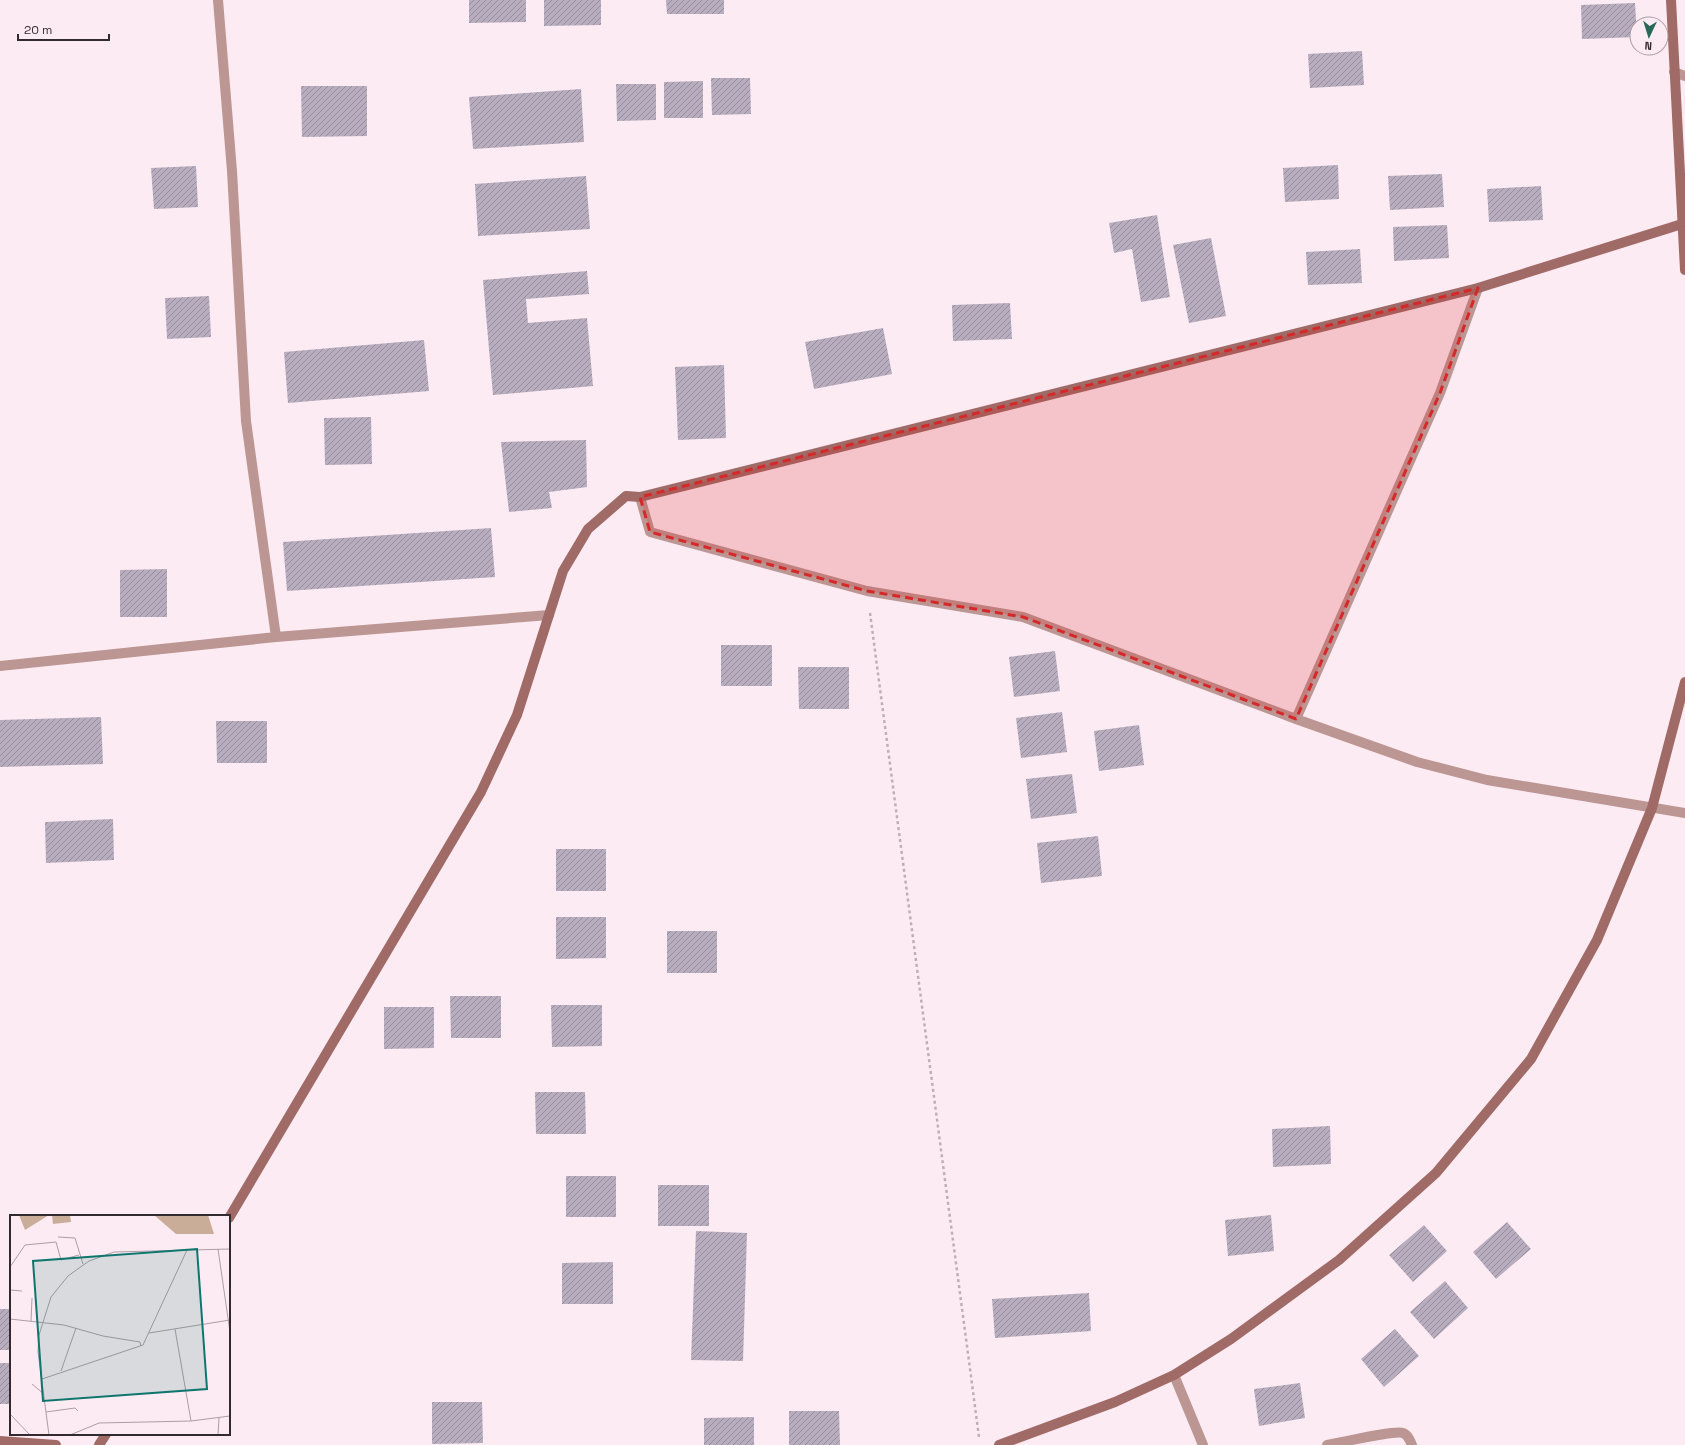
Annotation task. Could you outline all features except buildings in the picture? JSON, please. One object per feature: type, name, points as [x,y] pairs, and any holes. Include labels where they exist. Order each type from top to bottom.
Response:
[{"type":"street","points":[[218,0],[232,171],[246,421],[276,637]]},
{"type":"street","points":[[1671,0],[1685,270]]},
{"type":"street","points":[[1674,72],[1685,76]]},
{"type":"street","points":[[230,1216],[481,792],[517,715],[563,571],[588,529],[626,496],[640,497],[1478,288],[1682,224]]},
{"type":"street","points":[[1296,719],[1440,393],[1478,288]]},
{"type":"street","points":[[640,497],[650,532],[867,591],[1023,617],[1296,719],[1417,762],[1487,780],[1685,813]]},
{"type":"street","points":[[0,666],[276,637],[549,615]]},
{"type":"street","points":[[999,1445],[1115,1402],[1174,1375],[1231,1340],[1339,1260],[1436,1173],[1532,1059],[1597,940],[1652,808],[1685,682]]},
{"type":"street","points":[[1174,1375],[1203,1445]]},
{"type":"street","points":[[1327,1445],[1391,1433],[1402,1433],[1409,1437],[1412,1445]]},
{"type":"street","points":[[99,1445],[105,1435]]},
{"type":"street","points":[[0,1441],[56,1445]]},
{"type":"path","points":[[867,591],[980,1445]]},
{"type":"highlighted area","points":[[1478,288],[1440,393],[1296,719],[1023,617],[867,591],[650,532],[640,497]]}]
